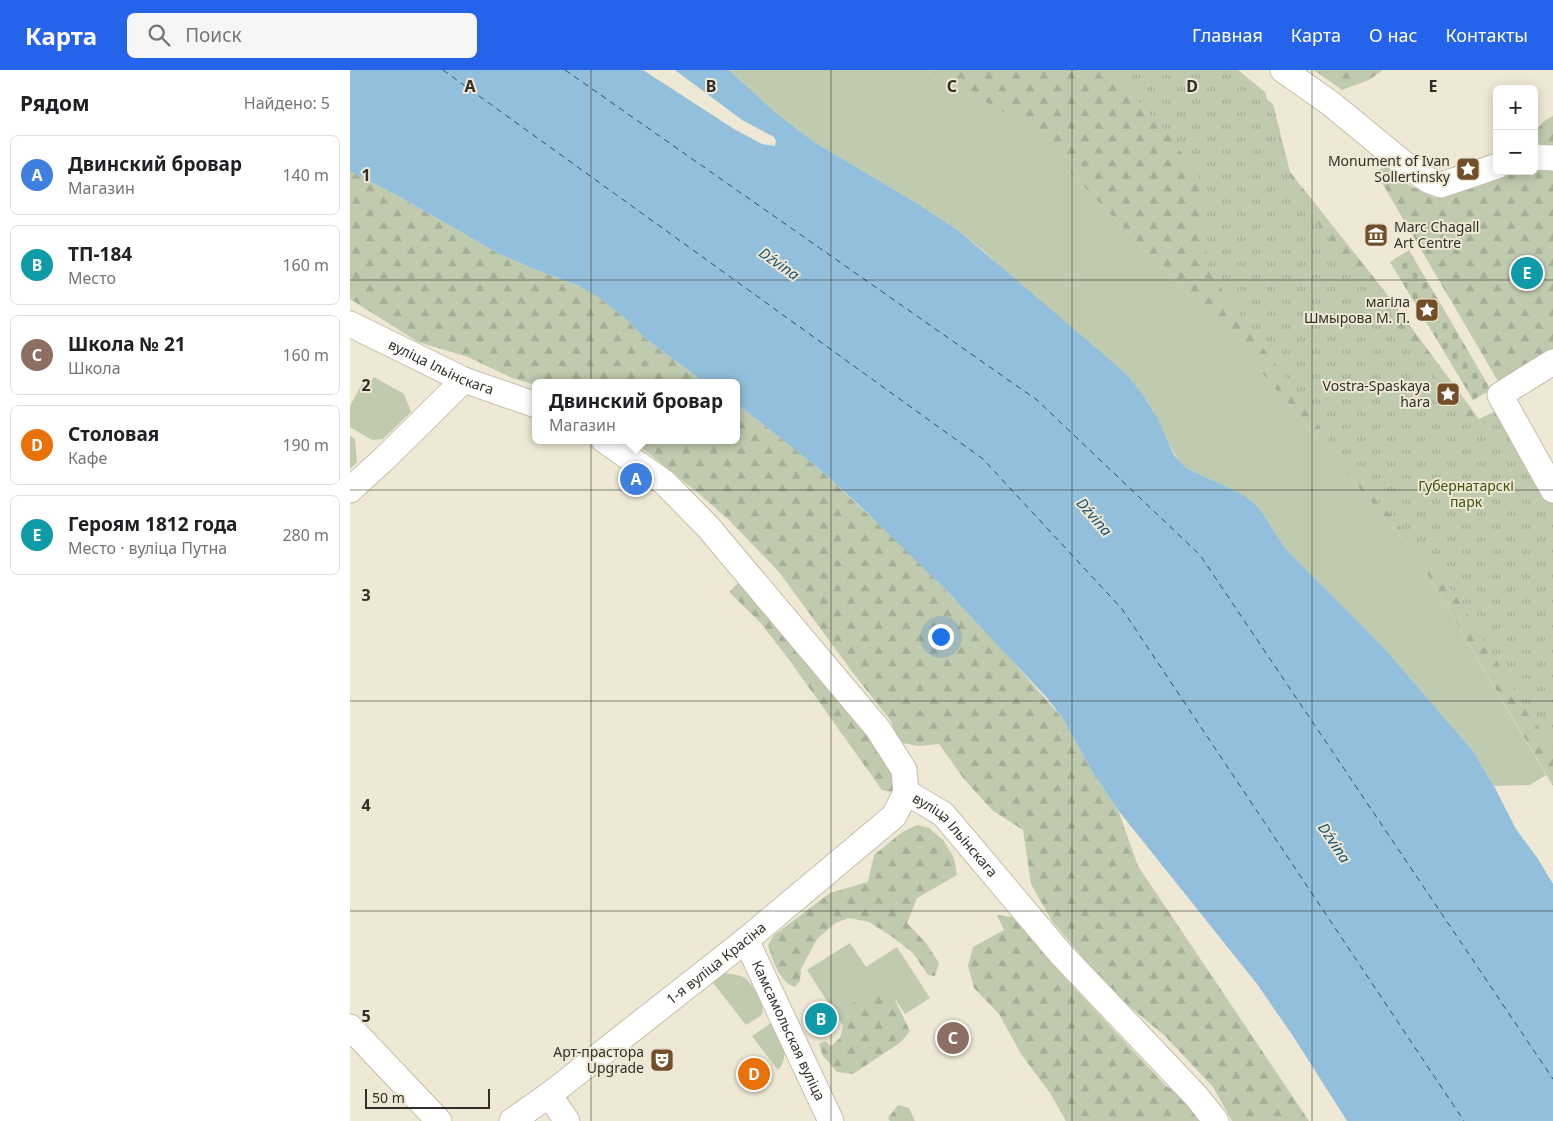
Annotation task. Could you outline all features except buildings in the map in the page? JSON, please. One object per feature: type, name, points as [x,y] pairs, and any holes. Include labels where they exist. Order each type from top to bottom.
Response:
[{"type":"street","points":[[1282,70],[1330,103],[1403,163],[1430,181],[1441,185],[1493,167]]},
{"type":"street","points":[[1538,157],[1553,158]]},
{"type":"street","name":"вуліца Ільінскага","points":[[350,324],[464,380],[532,404]]},
{"type":"street","points":[[1553,362],[1500,395],[1553,490]]},
{"type":"street","points":[[350,490],[464,380]]},
{"type":"street","name":"вуліца Ільінскага","points":[[610,444],[665,484],[714,534],[878,729],[904,770],[906,792],[943,814],[1061,954],[1196,1096],[1216,1121]]},
{"type":"street","name":"1-я вуліца Красіна","points":[[512,1121],[549,1095],[746,940],[894,816],[906,792]]},
{"type":"street","name":"Камсамольская вуліца","points":[[746,940],[831,1121]]},
{"type":"street","points":[[350,1027],[439,1121]]},
{"type":"street","points":[[549,1095],[567,1121]]},
{"type":"green space","points":[[729,70],[928,70],[1021,122],[1246,354],[1416,555],[1546,775],[1530,785],[1494,786],[1473,751],[1386,650],[1285,548],[1264,515],[1240,493],[1186,468],[1181,463],[1173,452],[1152,408],[1129,377],[959,231],[915,202],[814,142],[775,112]]},
{"type":"green space","name":"Губернатарскі парк","points":[[928,70],[1225,70],[1273,104],[1290,172],[1383,289],[1479,419],[1497,410],[1553,513],[1553,786],[1416,555],[1246,354],[1021,122]]},
{"type":"green space","name":"Губернатарскі парк","points":[[1109,70],[1238,70],[1265,92],[1297,197],[1470,422],[1511,426],[1553,502],[1553,751],[1454,593],[1325,435],[1208,270],[1199,178],[1166,131]]},
{"type":"green space","points":[[1314,70],[1383,70],[1369,80],[1342,90]]},
{"type":"green space","points":[[1553,116],[1553,360],[1502,388],[1375,171],[1390,166],[1407,184],[1435,198],[1476,173],[1538,175],[1538,129],[1545,120]]},
{"type":"green space","points":[[350,171],[400,197],[499,254],[579,286],[598,296],[625,318],[645,338],[700,379],[532,379],[532,384],[512,378],[468,357],[418,342],[350,299]]},
{"type":"green space","points":[[1409,250],[1491,390],[1473,400],[1390,262]]},
{"type":"green space","points":[[374,377],[404,394],[411,412],[383,439],[372,440],[350,427],[350,406],[365,378],[371,381]]},
{"type":"green space","points":[[740,406],[818,468],[916,559],[1000,647],[1063,719],[1092,771],[1118,810],[1138,866],[1309,1121],[1232,1121],[1213,1087],[1165,1036],[1111,991],[1052,921],[1031,884],[1023,830],[992,810],[964,779],[939,744],[919,746],[897,742],[891,721],[853,673],[779,572],[729,520],[637,444],[740,444]]},
{"type":"green space","points":[[350,436],[355,439],[357,462],[350,469]]},
{"type":"green space","points":[[739,582],[828,679],[898,773],[896,793],[882,790],[760,622],[729,592]]},
{"type":"green space","points":[[917,825],[929,828],[943,840],[954,858],[957,875],[917,898],[907,923],[926,943],[939,963],[935,976],[928,975],[913,953],[891,936],[869,922],[849,918],[835,923],[817,939],[801,969],[800,981],[795,987],[789,984],[777,970],[768,945],[774,935],[830,893],[868,882],[874,855],[901,833]]},
{"type":"green space","points":[[997,915],[1020,918],[1065,978],[1166,1086],[1204,1109],[1207,1121],[1066,1121],[1050,1093],[1021,1054],[999,1014],[974,988],[968,966],[973,947],[1004,930]]},
{"type":"green space","points":[[850,943],[866,967],[897,947],[930,998],[905,1014],[896,1000],[847,1032],[807,970]]},
{"type":"green space","points":[[723,973],[738,975],[746,979],[752,985],[760,1001],[763,1010],[762,1014],[746,1025],[710,979]]},
{"type":"green space","points":[[884,992],[892,994],[910,1031],[901,1042],[853,1074],[837,1072],[823,1056],[819,1044],[825,1041],[831,1046],[840,1038],[846,1012],[858,998]]},
{"type":"green space","points":[[771,1023],[783,1046],[784,1052],[782,1064],[778,1070],[752,1036]]},
{"type":"green space","points":[[898,1105],[909,1108],[915,1121],[890,1121],[888,1118]]},
{"type":"water","name":"Dźvina","points":[[350,70],[643,70],[734,129],[762,144],[775,146],[776,141],[774,137],[742,120],[675,70],[729,70],[775,112],[814,142],[915,202],[959,231],[1129,377],[1158,419],[1174,455],[1186,468],[1240,493],[1255,504],[1285,548],[1386,650],[1473,751],[1516,829],[1538,859],[1553,884],[1553,1121],[1347,1121],[1293,1036],[1257,984],[1118,810],[1092,771],[1063,719],[1048,699],[946,590],[860,506],[818,468],[740,406],[740,379],[700,379],[645,338],[625,318],[597,296],[579,286],[499,254],[400,197],[350,171]]},
{"type":"ferry route","points":[[443,70],[983,459],[1122,609],[1464,1121]]},
{"type":"ferry route","points":[[565,70],[1037,400],[1200,555],[1553,1079]]},
{"type":"place","name":"Monument of Ivan Sollertinsky","points":[[1468,169]]},
{"type":"place","name":"Marc Chagall Art Centre","points":[[1376,235]]},
{"type":"place","name":"Героям 1812 года","points":[[1527,273]]},
{"type":"place","name":"магіла Шмырова М. П.","points":[[1427,310]]},
{"type":"place","name":"Vostra-Spaskaya hara","points":[[1448,394]]},
{"type":"place","name":"Двинский бровар","points":[[636,479]]},
{"type":"place","name":"ТП-184","points":[[821,1019]]},
{"type":"place","name":"Школа № 21","points":[[953,1038]]},
{"type":"place","name":"Арт-прастора Upgrade","points":[[662,1060]]},
{"type":"place","name":"Столовая","points":[[754,1074]]}]
